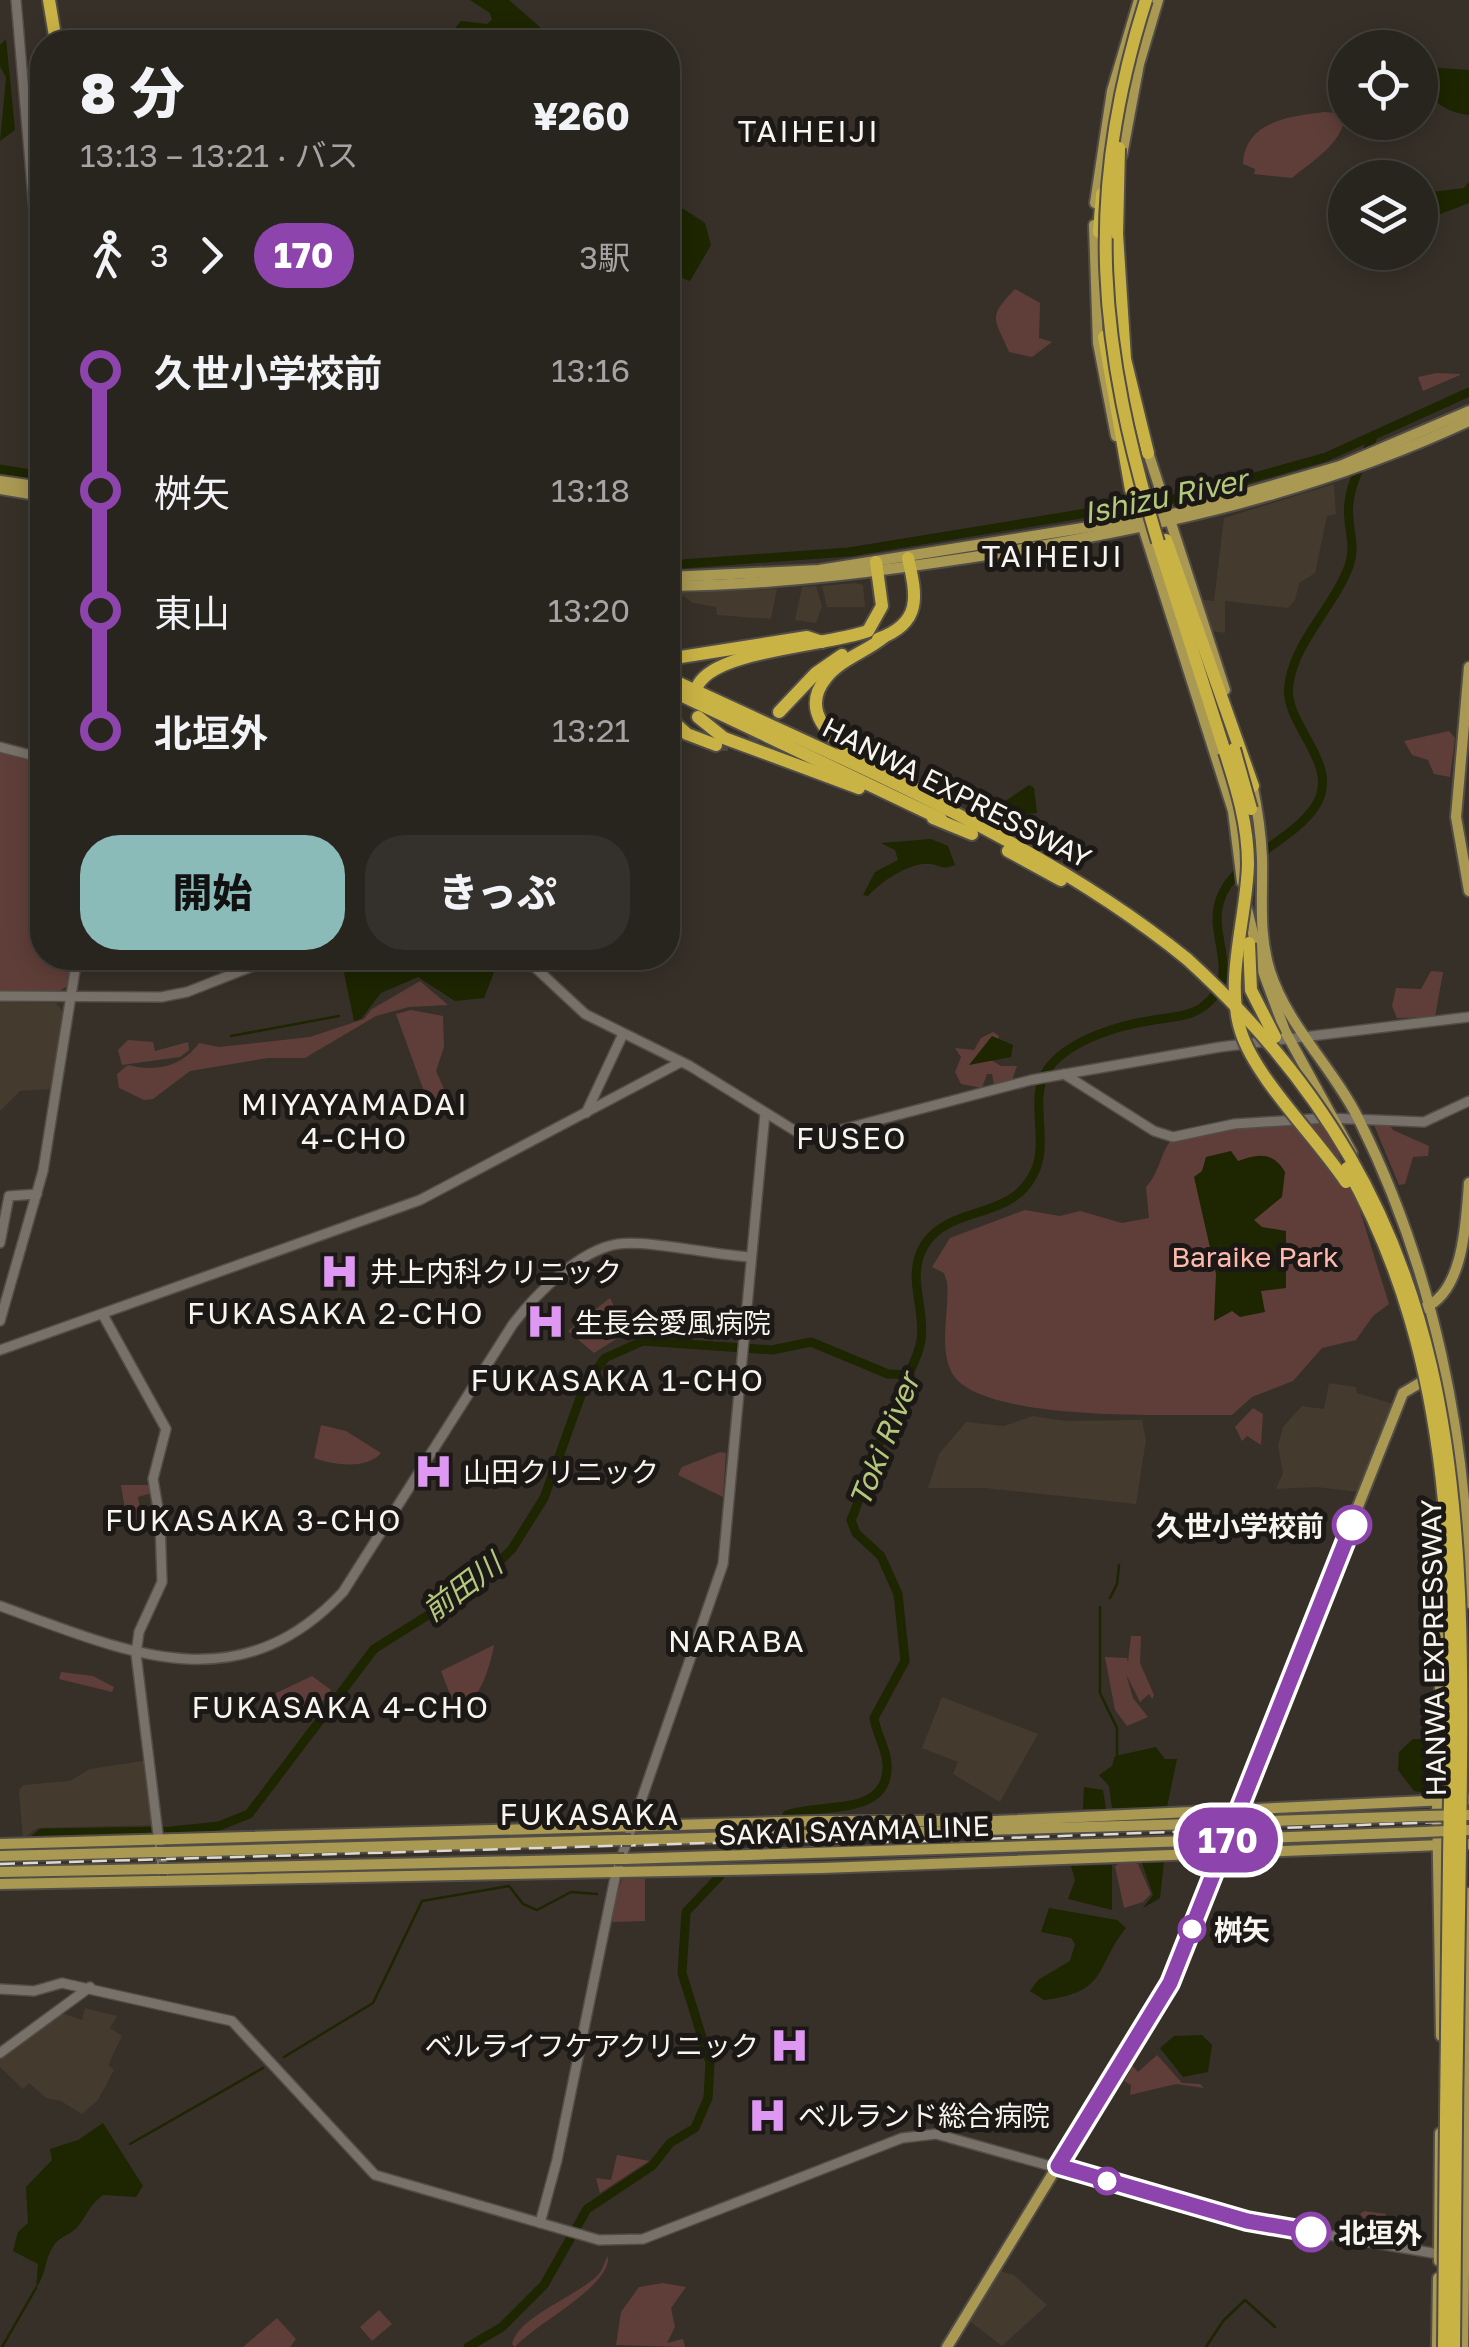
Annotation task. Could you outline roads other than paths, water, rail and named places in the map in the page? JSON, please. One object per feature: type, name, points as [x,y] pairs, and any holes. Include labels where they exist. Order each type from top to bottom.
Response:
[{"type":"highway","points":[[41,0],[46,30]]},
{"type":"highway","points":[[49,0],[54,30]]},
{"type":"highway","points":[[1132,493],[1104,337],[1099,232],[1117,130],[1149,0]]},
{"type":"highway","points":[[1117,130],[1116,260],[1125,358],[1148,453]]},
{"type":"highway","points":[[1117,130],[1104,222],[1108,322],[1124,421],[1252,814],[1256,862],[1248,959],[1251,990],[1263,1019],[1342,1133],[1370,1192]]},
{"type":"highway","points":[[1162,541],[1210,734]]},
{"type":"highway","points":[[1162,541],[1253,786]]},
{"type":"highway","points":[[779,712],[829,662],[900,630],[914,614],[916,587],[909,562]]},
{"type":"highway","points":[[698,685],[707,670],[723,662],[858,634],[875,626],[882,606],[878,567]]},
{"type":"highway","points":[[1189,622],[1246,831],[1247,880],[1237,984],[1239,1026],[1254,1059],[1331,1158],[1390,1258]]},
{"type":"highway","points":[[680,657],[807,637],[822,642]]},
{"type":"highway","points":[[884,638],[824,681],[815,706],[822,728],[856,754],[1028,852]]},
{"type":"highway","name":"HANWA EXPRESSWAY","points":[[680,684],[1028,852],[1094,890],[1242,1011],[1306,1088],[1370,1192],[1412,1286],[1434,1360],[1450,1441],[1459,1528],[1454,2347]]},
{"type":"highway","name":"HANWA EXPRESSWAY","points":[[680,694],[972,834],[1092,898],[1185,962],[1303,1096],[1350,1173],[1390,1258],[1433,1403],[1450,1546],[1440,2347]]},
{"type":"highway","points":[[698,717],[724,738],[972,834]]},
{"type":"highway","points":[[680,727],[716,745]]},
{"type":"main road","points":[[1149,0],[1126,128],[1120,221],[1126,339],[1148,453],[1253,786],[1262,846],[1261,918],[1268,966],[1304,1036],[1358,1117],[1386,1180],[1429,1306],[1464,1474],[1469,1603]]},
{"type":"main road","points":[[1149,0],[1106,123],[1093,248],[1098,342],[1112,420],[1140,521],[1233,811],[1242,885],[1261,966],[1290,1039],[1336,1118],[1366,1193],[1415,1354]]},
{"type":"main road","points":[[1093,248],[1109,242],[1120,221]]},
{"type":"main road","points":[[1166,516],[1233,500],[1356,460],[1469,411]]},
{"type":"main road","points":[[680,586],[764,584],[1274,498],[1372,464],[1469,421]]},
{"type":"main road","points":[[0,480],[30,485]]},
{"type":"main road","points":[[0,489],[30,494]]},
{"type":"main road","points":[[680,577],[767,576],[878,567]]},
{"type":"main road","points":[[1469,667],[1456,790],[1458,850],[1469,891]]},
{"type":"main road","points":[[1440,2347],[1434,2253],[1441,2004],[1437,1802],[1444,1671],[1442,1539],[1436,1470],[1408,1320],[1414,1312],[1442,1297],[1463,1244],[1469,1183]]},
{"type":"main road","points":[[947,2347],[1158,2006],[1403,1392],[1420,1380],[1444,1372]]},
{"type":"main road","points":[[0,1850],[632,1826],[1236,1818],[1469,1799]]},
{"type":"main road","name":"SAKAI SAYAMA LINE","points":[[0,1850],[73,1854],[160,1841],[626,1840],[990,1832],[1171,1825],[1236,1818],[1469,1815]]},
{"type":"main road","name":"SAKAI SAYAMA LINE","points":[[1,1875],[1180,1841],[1222,1845],[1469,1830]]},
{"type":"main road","points":[[1235,1842],[1424,1848]]},
{"type":"main road","points":[[163,1873],[616,1873],[1222,1845],[1424,1848],[1469,1844]]},
{"type":"main road","points":[[1463,2347],[1469,1897]]},
{"type":"street","points":[[16,0],[30,163]]},
{"type":"street","points":[[0,747],[30,755]]},
{"type":"street","points":[[0,1322],[37,1194],[76,970]]},
{"type":"street","points":[[0,996],[174,995],[242,970]]},
{"type":"street","points":[[537,970],[573,1005],[623,1034],[681,1062],[797,1132],[825,1136],[1031,1080],[1304,1036],[1469,1018]]},
{"type":"street","points":[[586,1114],[623,1034]]},
{"type":"street","points":[[1,1349],[420,1200],[681,1062]]},
{"type":"street","points":[[1064,1074],[1154,1131],[1173,1137],[1234,1124],[1358,1117],[1424,1122],[1469,1101]]},
{"type":"street","points":[[540,2223],[558,2160],[616,1873],[723,1564],[765,1113]]},
{"type":"street","points":[[0,1244],[9,1196],[37,1194]]},
{"type":"street","points":[[0,1606],[136,1654],[182,1662],[220,1660],[292,1635],[329,1607],[356,1575],[513,1324],[538,1296],[593,1252],[616,1244],[750,1257]]},
{"type":"street","points":[[103,1315],[166,1430],[153,1473],[161,1531],[162,1582],[140,1632],[136,1654],[163,1873]]},
{"type":"street","points":[[0,1989],[34,1992],[62,1983],[90,1987],[239,2024],[375,2175],[610,2241],[641,2240],[915,2135],[946,2135],[1247,2221],[1466,2259]]},
{"type":"street","points":[[0,2053],[90,1987]]},
{"type":"street","points":[[1441,2004],[1467,2016]]},
{"type":"waterway","name":"Ishizu River","points":[[680,564],[849,552],[1184,497],[1326,457],[1469,392]]},
{"type":"waterway","name":"Toki River","points":[[787,1815],[865,1801],[885,1781],[886,1757],[874,1718],[905,1661],[898,1594],[881,1556],[856,1533],[851,1520],[875,1449],[896,1418],[902,1389],[919,1348],[919,1256],[936,1231],[997,1206],[1024,1188],[1038,1161],[1042,1081],[1056,1059],[1081,1042],[1110,1030],[1193,1012],[1216,994],[1223,969],[1217,914],[1227,885],[1250,861],[1306,818],[1322,789],[1322,774],[1294,714],[1289,684],[1299,652],[1350,563],[1350,495],[1372,439]]},
{"type":"waterway","name":"Ishizu River","points":[[0,469],[30,474]]},
{"type":"waterway","points":[[231,1036],[339,1016]]},
{"type":"waterway","name":"前田川","points":[[35,1839],[42,1833],[171,1831],[219,1826],[249,1814],[374,1649],[476,1585],[512,1549],[544,1498],[584,1387],[605,1358],[643,1341],[772,1350],[811,1342],[888,1374],[910,1375]]},
{"type":"waterway","points":[[1110,1598],[1117,1584],[1119,1565]]},
{"type":"waterway","points":[[1100,1607],[1100,1693],[1117,1728],[1117,1755]]},
{"type":"waterway","name":"Toki River","points":[[468,2347],[502,2327],[544,2285],[587,2209],[652,2166],[670,2143],[695,2128],[708,2098],[710,2063],[682,1973],[686,1912],[720,1876]]},
{"type":"waterway","points":[[284,2057],[373,2003],[422,1901],[509,1886],[523,1904],[537,1910],[571,1892],[597,1894]]},
{"type":"waterway","points":[[130,2144],[263,2068]]},
{"type":"waterway","points":[[2,2347],[36,2288]]},
{"type":"waterway","points":[[1206,2347],[1223,2321],[1245,2300],[1275,2327]]},
{"type":"tunnel","points":[[716,745],[744,745],[768,726]]},
{"type":"railway","points":[[0,1864],[776,1841],[899,1842],[1469,1821]]},
{"type":"place","name":"井上内科クリニック","points":[[340,1271]]},
{"type":"place","name":"生長会愛風病院","points":[[545,1322]]},
{"type":"place","name":"山田クリニック","points":[[433,1471]]},
{"type":"place","name":"久世小学校前","points":[[1352,1525]]},
{"type":"place","name":"桝矢","points":[[1192,1929]]},
{"type":"place","name":"ベルライフケアクリニック","points":[[789,2045]]},
{"type":"place","name":"ベルランド総合病院","points":[[768,2115]]},
{"type":"place","name":"北垣外","points":[[1311,2232]]},
{"type":"district","name":"TAIHEIJI","points":[[809,131]]},
{"type":"district","name":"TAIHEIJI","points":[[1053,556]]},
{"type":"district","name":"MIYAYAMADAI 4-CHO","points":[[355,1121]]},
{"type":"district","name":"FUSEO","points":[[852,1138]]},
{"type":"district","name":"FUKASAKA 2-CHO","points":[[336,1313]]},
{"type":"district","name":"FUKASAKA 1-CHO","points":[[618,1380]]},
{"type":"district","name":"FUKASAKA 3-CHO","points":[[254,1520]]},
{"type":"district","name":"NARABA","points":[[737,1641]]},
{"type":"district","name":"FUKASAKA 4-CHO","points":[[341,1707]]},
{"type":"district","name":"FUKASAKA","points":[[590,1814]]},
{"type":"park label","name":"Baraike Park","points":[[1255,1256]]}]
